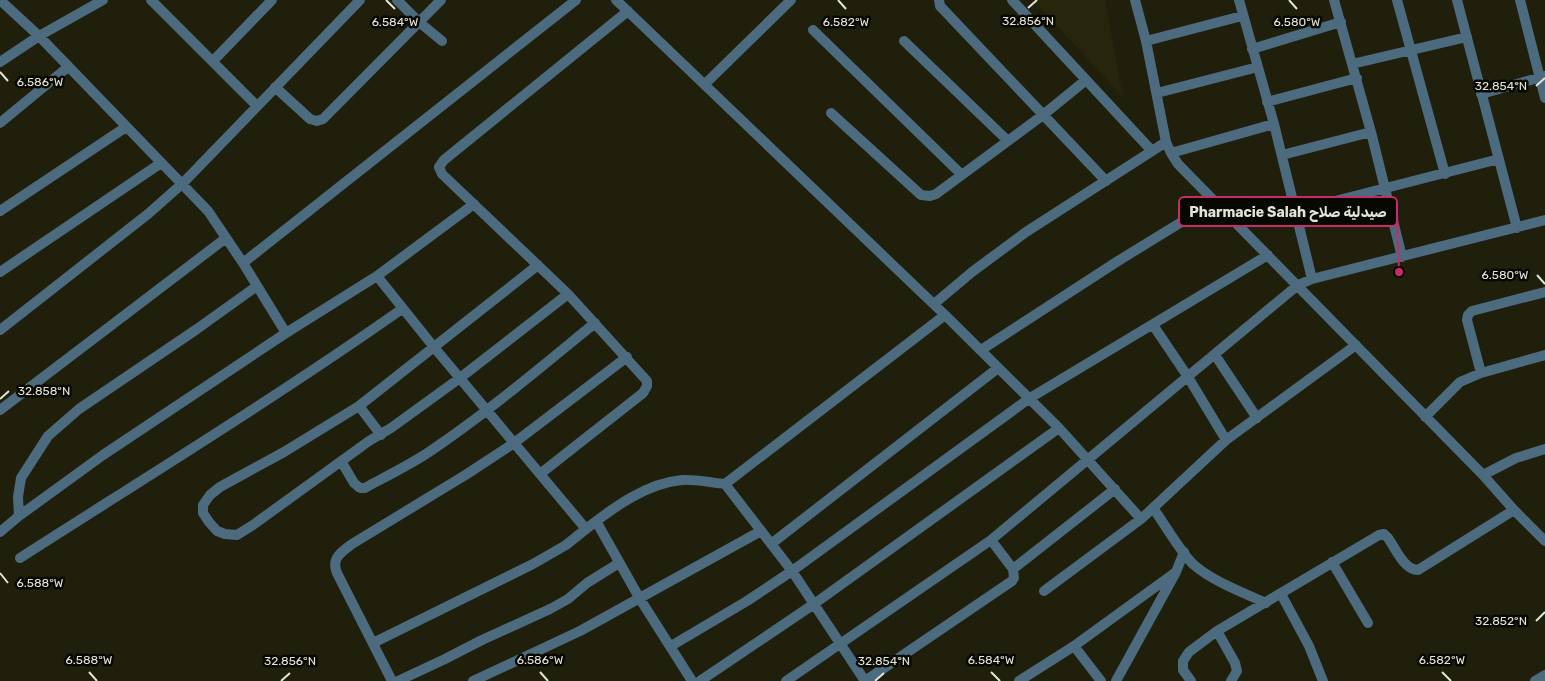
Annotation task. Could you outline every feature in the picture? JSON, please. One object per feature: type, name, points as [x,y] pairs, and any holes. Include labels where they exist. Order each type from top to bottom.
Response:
[{"type":"street","points":[[0,62],[39,36],[103,0]]},
{"type":"street","points":[[150,0],[257,106]]},
{"type":"street","points":[[213,61],[272,0]]},
{"type":"street","points":[[397,0],[442,41]]},
{"type":"street","points":[[275,87],[310,119],[316,121],[323,119],[441,0]]},
{"type":"street","points":[[243,263],[576,0]]},
{"type":"street","points":[[616,0],[1030,398],[1089,460],[1141,519]]},
{"type":"street","points":[[705,84],[791,0]]},
{"type":"street","points":[[939,0],[940,6],[1106,181]]},
{"type":"street","points":[[1012,0],[1152,151]]},
{"type":"street","points":[[1136,0],[1166,142],[1178,164],[1544,539]]},
{"type":"street","points":[[1239,0],[1274,124],[1312,279]]},
{"type":"street","points":[[1334,0],[1371,132],[1402,257]]},
{"type":"street","points":[[1397,0],[1445,174]]},
{"type":"street","points":[[1457,0],[1517,228]]},
{"type":"street","points":[[1520,0],[1542,77],[1545,98]]},
{"type":"street","points":[[0,330],[148,214],[183,183],[356,1]]},
{"type":"street","points":[[2,4],[39,36],[208,211],[286,333]]},
{"type":"street","points":[[540,474],[643,393],[647,386],[647,381],[568,294],[442,174],[439,167],[444,160],[628,12]]},
{"type":"street","points":[[1146,41],[1242,16]]},
{"type":"street","points":[[1252,49],[1341,22]]},
{"type":"street","points":[[813,30],[962,174]]},
{"type":"street","points":[[1352,64],[1466,37]]},
{"type":"street","points":[[904,41],[1008,141]]},
{"type":"street","points":[[0,123],[68,67]]},
{"type":"street","points":[[1157,93],[1258,67]]},
{"type":"street","points":[[1481,94],[1542,77]]},
{"type":"street","points":[[1267,102],[1356,78]]},
{"type":"street","points":[[831,114],[921,195],[930,196],[936,194],[1043,115],[1086,80]]},
{"type":"street","points":[[1171,153],[1274,124]]},
{"type":"street","points":[[0,211],[126,126]]},
{"type":"street","points":[[1282,155],[1371,132]]},
{"type":"street","points":[[934,304],[972,272],[1019,238],[1166,142]]},
{"type":"street","points":[[1296,211],[1499,159]]},
{"type":"street","points":[[0,272],[161,163]]},
{"type":"street","points":[[981,350],[1118,261],[1214,202]]},
{"type":"street","points":[[0,532],[103,455],[286,333],[378,276],[474,204]]},
{"type":"street","points":[[786,681],[991,540],[1298,285],[1312,279],[1545,220]]},
{"type":"street","points":[[0,410],[226,238]]},
{"type":"street","points":[[671,646],[747,601],[792,571],[1030,398],[1268,255]]},
{"type":"street","points":[[538,265],[359,406],[284,452],[220,487],[210,495],[203,505],[203,513],[218,531],[224,534],[237,535],[277,509],[341,461],[381,435],[460,378],[568,294]]},
{"type":"street","points":[[378,276],[402,309],[586,529]]},
{"type":"street","points":[[19,516],[18,497],[21,478],[48,436],[86,404],[257,286]]},
{"type":"street","points":[[1481,373],[1467,320],[1468,316],[1472,311],[1545,292]]},
{"type":"street","points":[[20,558],[263,403],[402,309]]},
{"type":"street","points":[[373,643],[533,564],[566,545],[596,521],[631,498],[654,486],[683,480],[725,484],[944,315]]},
{"type":"street","points":[[341,461],[354,482],[360,488],[365,488],[427,454],[487,411],[595,323]]},
{"type":"street","points":[[1153,324],[1226,440]]},
{"type":"street","points":[[1044,591],[1141,519],[1226,440],[1356,345]]},
{"type":"street","points":[[1215,354],[1257,418]]},
{"type":"street","points":[[1425,417],[1460,382],[1481,373],[1545,355]]},
{"type":"street","points":[[392,681],[338,576],[335,561],[341,552],[514,443],[627,357]]},
{"type":"street","points":[[771,544],[998,368]]},
{"type":"street","points":[[359,406],[381,435]]},
{"type":"street","points":[[700,681],[814,604],[1059,428]]},
{"type":"street","points":[[1483,475],[1516,458],[1545,449]]},
{"type":"street","points":[[725,484],[792,571],[865,681],[1012,581],[1014,578],[1013,569],[991,540]]},
{"type":"street","points":[[1013,569],[1115,489]]},
{"type":"street","points":[[1153,508],[1192,564],[1206,574],[1266,603]]},
{"type":"street","points":[[1191,681],[1183,670],[1183,661],[1189,652],[1217,631],[1379,535],[1384,534],[1388,538],[1407,566],[1412,570],[1418,570],[1514,510]]},
{"type":"street","points":[[596,521],[640,599],[692,681]]},
{"type":"street","points":[[473,681],[580,631],[761,531]]},
{"type":"street","points":[[1116,681],[1176,572],[1184,552]]},
{"type":"street","points":[[1332,562],[1368,623]]},
{"type":"street","points":[[398,681],[550,609],[568,599],[587,583],[619,563]]},
{"type":"street","points":[[1019,681],[1074,646],[1176,572]]},
{"type":"street","points":[[1281,594],[1309,646],[1323,681]]},
{"type":"street","points":[[1217,631],[1235,663],[1237,671],[1231,681]]},
{"type":"street","points":[[1074,646],[1101,681]]},
{"type":"street","points":[[1535,681],[1545,675]]},
{"type":"shaded area","points":[[1033,0],[1105,0],[1123,97]]},
{"type":"place","name":"Pharmacie Salah صيدلية صلاح","points":[[1399,272]]}]
